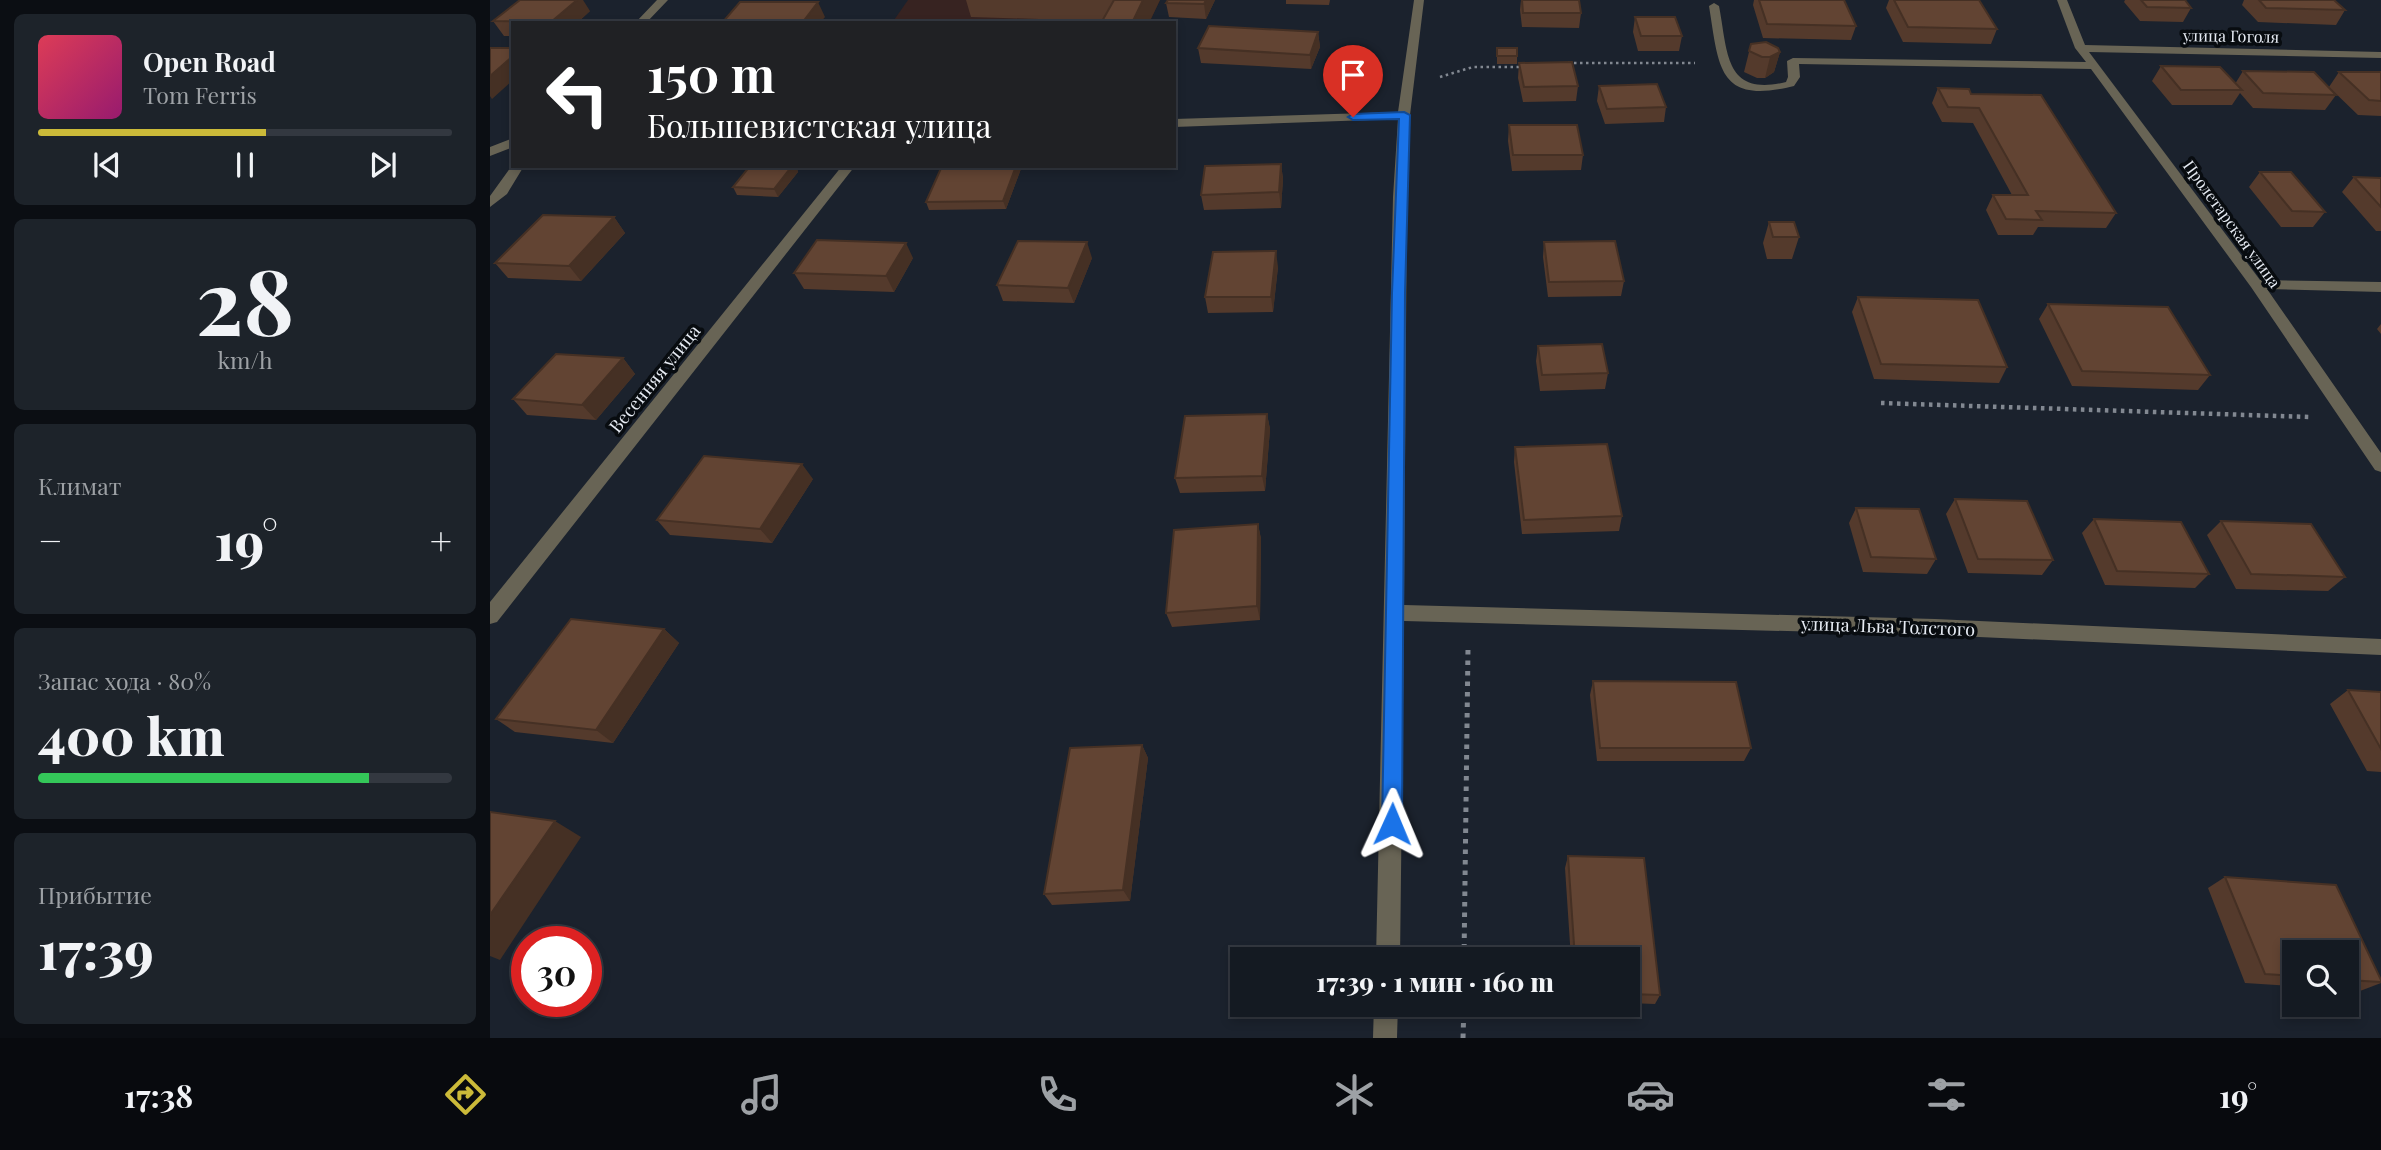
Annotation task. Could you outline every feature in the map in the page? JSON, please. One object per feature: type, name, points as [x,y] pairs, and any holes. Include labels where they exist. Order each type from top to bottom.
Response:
[{"type":"street","points":[[642,21],[663,0]]},
{"type":"street","points":[[1388,947],[1398,279],[1404,115],[1419,0]]},
{"type":"street","name":"Пролетарская улица","points":[[2062,0],[2081,48],[2093,66],[2256,285],[2381,466]]},
{"type":"street","points":[[1714,6],[1727,73],[1736,83],[1762,90],[1790,84],[1794,77],[1793,61],[2093,66]]},
{"type":"street","name":"улица Гоголя","points":[[2081,48],[2381,55]]},
{"type":"street","points":[[1176,123],[1404,115]]},
{"type":"street","points":[[490,154],[511,143]]},
{"type":"street","points":[[490,154],[511,151]]},
{"type":"street","points":[[490,203],[502,191],[517,168]]},
{"type":"street","name":"Весенняя улица","points":[[490,615],[847,168]]},
{"type":"street","points":[[2256,285],[2381,287]]},
{"type":"street","name":"улица Льва Толстого","points":[[1395,613],[1935,628],[2381,647]]},
{"type":"street","points":[[1385,1038],[1386,1017]]},
{"type":"path","points":[[1562,63],[1706,63],[1725,60]]},
{"type":"path","points":[[1408,83],[1427,81],[1473,67],[1525,66]]},
{"type":"path","points":[[1881,403],[2348,419]]},
{"type":"path","points":[[1464,947],[1469,615]]},
{"type":"path","points":[[1463,1038],[1464,1017]]},
{"type":"shaded area","points":[[908,0],[1160,0],[1150,21],[893,21]]},
{"type":"building","points":[[520,0],[577,0],[552,21],[493,21]]},
{"type":"building","points":[[1114,0],[1143,0],[1133,21],[1102,21]]},
{"type":"building","points":[[1168,0],[1206,0],[1204,4],[1166,3]]},
{"type":"building","points":[[1522,0],[1579,0],[1581,13],[1523,13]]},
{"type":"building","points":[[1759,0],[1844,0],[1856,26],[1767,24]]},
{"type":"building","points":[[1894,0],[1979,0],[1997,29],[1908,27]]},
{"type":"building","points":[[2141,0],[2185,0],[2191,8],[2147,7]]},
{"type":"building","points":[[2259,0],[2334,0],[2345,10],[2266,8]]},
{"type":"building","points":[[740,2],[818,2],[804,21],[724,21]]},
{"type":"building","points":[[1635,17],[1675,17],[1682,36],[1641,36]]},
{"type":"building","points":[[1209,26],[1318,32],[1310,55],[1198,48]]},
{"type":"building","points":[[1766,42],[1780,52],[1770,57],[1762,57],[1749,51],[1751,44]]},
{"type":"building","points":[[490,48],[511,48],[511,58],[490,76]]},
{"type":"building","points":[[1497,48],[1517,48],[1517,56],[1497,56]]},
{"type":"building","points":[[1572,62],[1578,86],[1524,87],[1519,63]]},
{"type":"building","points":[[2161,66],[2220,67],[2242,90],[2181,90]]},
{"type":"building","points":[[2243,71],[2314,72],[2336,95],[2263,93]]},
{"type":"building","points":[[2339,72],[2381,72],[2381,101],[2369,100]]},
{"type":"building","points":[[1657,84],[1666,107],[1607,109],[1599,86]]},
{"type":"building","points":[[1938,88],[1969,89],[1971,94],[2041,95],[2116,213],[2036,211],[2042,220],[2006,219],[1993,195],[2028,195],[1979,108],[1948,107]]},
{"type":"building","points":[[1509,125],[1577,125],[1583,155],[1513,155]]},
{"type":"building","points":[[1281,164],[1279,192],[1201,195],[1205,166]]},
{"type":"building","points":[[748,168],[790,168],[774,189],[733,187]]},
{"type":"building","points":[[941,168],[1015,168],[1003,201],[926,202]]},
{"type":"building","points":[[2260,172],[2291,172],[2325,212],[2292,211]]},
{"type":"building","points":[[2354,177],[2381,178],[2381,207]]},
{"type":"building","points":[[543,215],[614,217],[569,266],[495,263]]},
{"type":"building","points":[[1769,222],[1794,222],[1799,237],[1773,237]]},
{"type":"building","points":[[817,240],[906,243],[886,276],[794,273]]},
{"type":"building","points":[[1018,241],[1087,242],[1068,288],[997,285]]},
{"type":"building","points":[[1615,241],[1624,281],[1549,282],[1544,242]]},
{"type":"building","points":[[1276,251],[1271,297],[1205,297],[1213,252]]},
{"type":"building","points":[[1858,297],[1978,300],[2007,367],[1881,364]]},
{"type":"building","points":[[2048,304],[2168,307],[2210,375],[2082,371]]},
{"type":"building","points":[[1602,344],[1608,373],[1542,375],[1538,346]]},
{"type":"building","points":[[556,354],[623,358],[582,405],[513,399]]},
{"type":"building","points":[[1267,414],[1262,476],[1175,478],[1185,416]]},
{"type":"building","points":[[1607,444],[1622,516],[1524,520],[1515,447]]},
{"type":"building","points":[[704,456],[802,464],[760,529],[657,520]]},
{"type":"building","points":[[1955,499],[2027,501],[2053,560],[1978,559]]},
{"type":"building","points":[[1856,508],[1919,509],[1936,559],[1871,557]]},
{"type":"building","points":[[2094,519],[2181,522],[2209,574],[2117,571]]},
{"type":"building","points":[[2221,521],[2311,524],[2345,577],[2251,574]]},
{"type":"building","points":[[1258,524],[1257,606],[1166,613],[1174,530]]},
{"type":"building","points":[[571,619],[664,629],[596,730],[496,719]]},
{"type":"building","points":[[1593,681],[1736,682],[1751,748],[1600,748]]},
{"type":"building","points":[[2348,690],[2381,692],[2381,749]]},
{"type":"building","points":[[1142,745],[1123,890],[1044,894],[1070,748]]},
{"type":"building","points":[[490,812],[555,821],[490,915]]},
{"type":"building","points":[[1568,856],[1644,858],[1660,995],[1640,994],[1640,947],[1574,947]]},
{"type":"building","points":[[2225,877],[2336,885],[2381,982],[2359,981],[2359,940],[2282,940],[2282,975],[2265,974]]},
{"type":"route","points":[[1353,117],[1404,115],[1398,293],[1392,824]]}]
